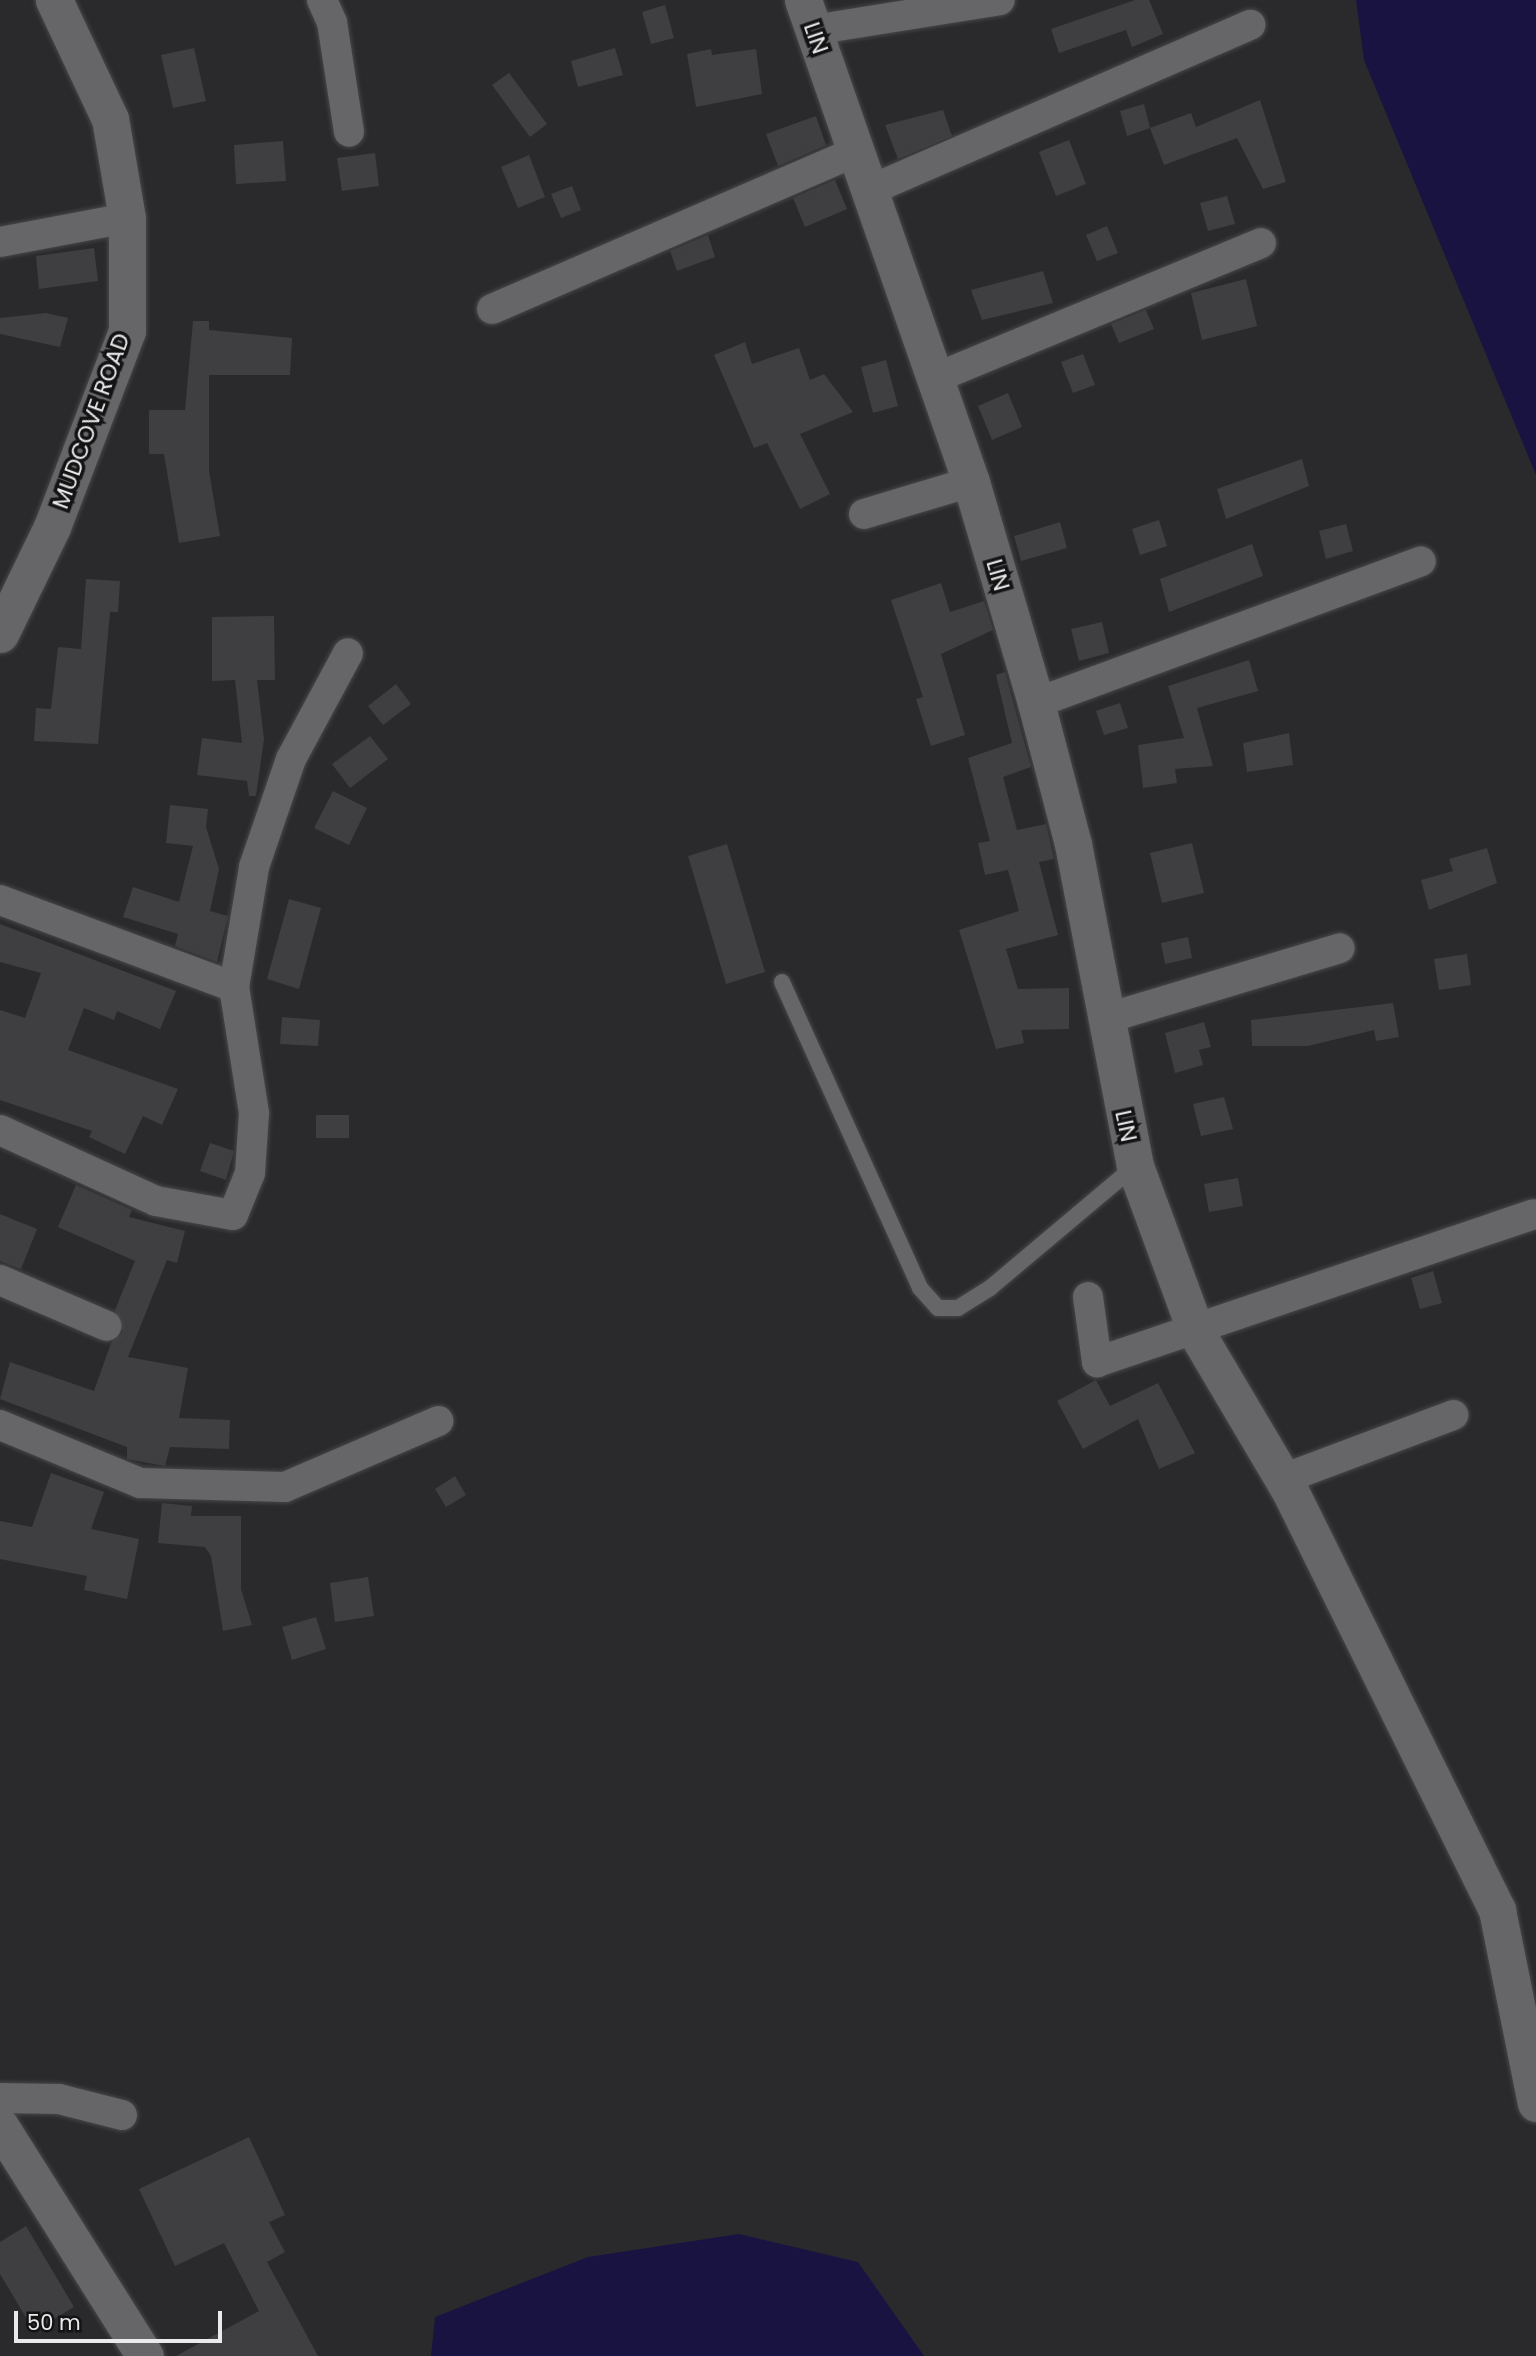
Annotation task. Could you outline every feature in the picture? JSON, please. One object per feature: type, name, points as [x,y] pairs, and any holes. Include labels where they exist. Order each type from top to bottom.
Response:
[{"type":"street","name":"MUDCOVE ROAD","points":[[0,635],[52,527],[127,331],[127,218],[110,120],[54,0]]},
{"type":"street","points":[[322,0],[332,22],[349,132]]},
{"type":"street","points":[[808,15],[1000,0]]},
{"type":"street","name":"LIN","points":[[808,15],[971,482],[1036,703],[1073,844],[1104,1019],[1135,1166],[1196,1332],[1283,1479],[1497,1910],[1536,2104]]},
{"type":"street","points":[[868,191],[1250,25]]},
{"type":"street","points":[[492,309],[854,152]]},
{"type":"street","points":[[0,242],[127,218]]},
{"type":"street","points":[[933,379],[1261,243]]},
{"type":"street","points":[[864,514],[971,482]]},
{"type":"street","points":[[1036,703],[1421,561]]},
{"type":"street","points":[[0,1130],[156,1201],[233,1215],[250,1173],[254,1113],[234,987],[254,867],[290,759],[348,653]]},
{"type":"street","points":[[0,900],[234,987]]},
{"type":"street","points":[[1104,1019],[1340,948]]},
{"type":"street","points":[[1088,1297],[1097,1362],[1196,1332],[1534,1214]]},
{"type":"street","points":[[0,1280],[107,1326]]},
{"type":"street","points":[[1283,1479],[1453,1415]]},
{"type":"street","points":[[0,1425],[140,1483],[285,1487],[438,1421]]},
{"type":"street","points":[[0,2098],[59,2099],[122,2115]]},
{"type":"street","points":[[0,2126],[145,2356]]},
{"type":"lane","points":[[782,982],[920,1288],[938,1308],[958,1308],[990,1288],[1135,1166]]},
{"type":"shaded area","points":[[1356,0],[1536,0],[1536,475],[1364,60]]},
{"type":"shaded area","points":[[739,2234],[858,2262],[924,2356],[431,2356],[435,2317],[588,2257]]},
{"type":"building","points":[[1135,0],[1149,0],[1163,34],[1132,47],[1126,30],[1059,53],[1051,29]]},
{"type":"building","points":[[665,5],[674,38],[651,44],[642,12]]},
{"type":"building","points":[[194,48],[206,101],[173,108],[161,55]]},
{"type":"building","points":[[615,48],[623,75],[578,87],[571,61]]},
{"type":"building","points":[[711,49],[712,55],[756,49],[762,94],[696,107],[687,54]]},
{"type":"building","points":[[509,73],[547,124],[530,137],[492,85]]},
{"type":"building","points":[[1260,100],[1286,182],[1263,189],[1237,138],[1164,165],[1150,128],[1191,113],[1196,127]]},
{"type":"building","points":[[1144,104],[1150,128],[1127,136],[1120,111]]},
{"type":"building","points":[[943,110],[952,136],[898,159],[885,125]]},
{"type":"building","points":[[816,116],[826,145],[778,166],[766,134]]},
{"type":"building","points":[[1069,140],[1086,184],[1056,196],[1039,152]]},
{"type":"building","points":[[283,141],[286,181],[236,184],[234,145]]},
{"type":"building","points":[[375,153],[379,186],[342,191],[337,158]]},
{"type":"building","points":[[529,155],[545,197],[518,208],[501,167]]},
{"type":"building","points":[[835,180],[847,209],[805,227],[793,198]]},
{"type":"building","points":[[572,186],[581,210],[561,218],[551,194]]},
{"type":"building","points":[[1227,196],[1235,224],[1208,231],[1200,203]]},
{"type":"building","points":[[1107,226],[1118,253],[1097,261],[1086,235]]},
{"type":"building","points":[[708,235],[715,257],[677,271],[670,251]]},
{"type":"building","points":[[94,248],[98,281],[39,289],[36,256]]},
{"type":"building","points":[[1043,271],[1053,303],[982,320],[971,290]]},
{"type":"building","points":[[1246,279],[1257,326],[1202,340],[1191,293]]},
{"type":"building","points":[[1146,310],[1154,329],[1119,343],[1111,324]]},
{"type":"building","points":[[46,313],[68,318],[60,347],[0,334],[0,318]]},
{"type":"building","points":[[193,321],[209,321],[209,330],[292,338],[290,375],[209,375],[209,471],[220,536],[179,543],[164,454],[149,454],[149,410],[185,410]]},
{"type":"building","points":[[745,342],[752,364],[799,348],[810,380],[824,374],[853,412],[800,434],[830,494],[800,509],[767,443],[754,448],[714,355]]},
{"type":"building","points":[[1083,354],[1095,385],[1073,393],[1061,362]]},
{"type":"building","points":[[886,360],[898,406],[873,413],[861,367]]},
{"type":"building","points":[[1008,393],[1022,427],[992,440],[978,406]]},
{"type":"building","points":[[1302,459],[1309,486],[1226,519],[1217,489]]},
{"type":"building","points":[[1159,520],[1167,546],[1140,555],[1132,529]]},
{"type":"building","points":[[1060,522],[1067,548],[1021,561],[1014,536]]},
{"type":"building","points":[[1346,524],[1353,551],[1326,559],[1319,531]]},
{"type":"building","points":[[1252,544],[1263,576],[1169,612],[1160,579]]},
{"type":"building","points":[[86,579],[120,581],[118,612],[110,612],[98,744],[34,741],[36,708],[51,709],[58,647],[81,649]]},
{"type":"building","points":[[941,583],[950,612],[984,601],[993,630],[941,654],[965,735],[931,746],[916,699],[923,697],[891,600]]},
{"type":"building","points":[[274,616],[275,680],[257,680],[264,739],[256,796],[249,796],[247,781],[197,775],[202,738],[242,743],[235,680],[212,681],[212,617]]},
{"type":"building","points":[[1102,622],[1109,653],[1079,661],[1071,629]]},
{"type":"building","points":[[1249,660],[1258,691],[1197,708],[1213,766],[1175,769],[1177,783],[1143,788],[1138,745],[1184,738],[1168,686]]},
{"type":"building","points":[[1005,672],[1031,767],[1003,777],[1017,830],[1046,824],[1054,859],[1039,862],[1058,935],[1006,949],[1018,989],[1069,988],[1069,1029],[1021,1030],[1024,1043],[996,1049],[959,930],[1019,911],[1008,870],[985,875],[978,843],[990,841],[968,758],[1012,743],[996,675]]},
{"type":"building","points":[[396,684],[411,704],[383,725],[368,706]]},
{"type":"building","points":[[1120,703],[1128,728],[1104,735],[1096,711]]},
{"type":"building","points":[[1289,733],[1293,765],[1247,772],[1243,743]]},
{"type":"building","points":[[370,736],[388,759],[350,788],[332,764]]},
{"type":"building","points":[[333,791],[367,808],[349,845],[314,828]]},
{"type":"building","points":[[170,805],[208,809],[206,827],[219,869],[210,911],[228,916],[217,962],[175,946],[178,934],[123,917],[133,887],[179,902],[193,846],[166,843]]},
{"type":"building","points":[[1192,843],[1204,893],[1162,903],[1150,853]]},
{"type":"building","points":[[727,844],[765,972],[726,984],[688,856]]},
{"type":"building","points":[[1487,848],[1497,883],[1429,910],[1421,880],[1453,871],[1449,859]]},
{"type":"building","points":[[289,899],[321,908],[299,989],[267,979]]},
{"type":"building","points":[[0,924],[176,991],[160,1029],[117,1011],[114,1020],[84,1008],[68,1050],[178,1089],[162,1125],[143,1116],[125,1154],[89,1137],[92,1131],[0,1100],[0,1010],[25,1018],[41,973],[0,962]]},
{"type":"building","points":[[1188,937],[1192,958],[1165,964],[1161,943]]},
{"type":"building","points":[[1467,954],[1471,985],[1439,990],[1434,959]]},
{"type":"building","points":[[1393,1003],[1399,1037],[1376,1041],[1374,1030],[1308,1046],[1252,1046],[1251,1020]]},
{"type":"building","points":[[282,1017],[320,1020],[318,1046],[280,1044]]},
{"type":"building","points":[[1204,1022],[1211,1047],[1199,1050],[1203,1065],[1175,1073],[1165,1033]]},
{"type":"building","points":[[1224,1097],[1233,1129],[1201,1136],[1193,1104]]},
{"type":"building","points":[[316,1115],[349,1115],[349,1138],[316,1138]]},
{"type":"building","points":[[210,1143],[234,1151],[226,1180],[200,1171]]},
{"type":"building","points":[[1238,1178],[1243,1206],[1209,1212],[1204,1184]]},
{"type":"building","points":[[76,1185],[132,1210],[129,1217],[185,1231],[177,1263],[167,1260],[128,1357],[188,1368],[179,1418],[230,1420],[229,1449],[170,1447],[165,1466],[127,1459],[127,1447],[0,1399],[10,1362],[94,1391],[111,1343],[123,1332],[115,1310],[135,1261],[58,1227]]},
{"type":"building","points":[[0,1214],[37,1229],[21,1269],[0,1261]]},
{"type":"building","points":[[1433,1271],[1442,1303],[1420,1309],[1411,1278]]},
{"type":"building","points":[[1096,1380],[1110,1406],[1158,1383],[1195,1453],[1159,1469],[1138,1419],[1083,1449],[1057,1401]]},
{"type":"building","points":[[51,1473],[104,1492],[91,1529],[139,1539],[127,1599],[84,1590],[87,1576],[0,1559],[0,1521],[32,1527]]},
{"type":"building","points":[[455,1476],[466,1495],[446,1507],[435,1489]]},
{"type":"building","points":[[162,1503],[192,1506],[191,1516],[241,1516],[241,1589],[252,1625],[223,1631],[211,1556],[205,1547],[158,1543]]},
{"type":"building","points":[[368,1577],[374,1616],[335,1622],[330,1583]]},
{"type":"building","points":[[316,1617],[326,1649],[292,1660],[282,1627]]},
{"type":"building","points":[[249,2137],[285,2215],[269,2222],[285,2252],[267,2262],[318,2356],[176,2356],[259,2311],[224,2243],[175,2266],[139,2189]]},
{"type":"building","points":[[26,2226],[74,2307],[34,2331],[0,2274],[0,2242]]}]
